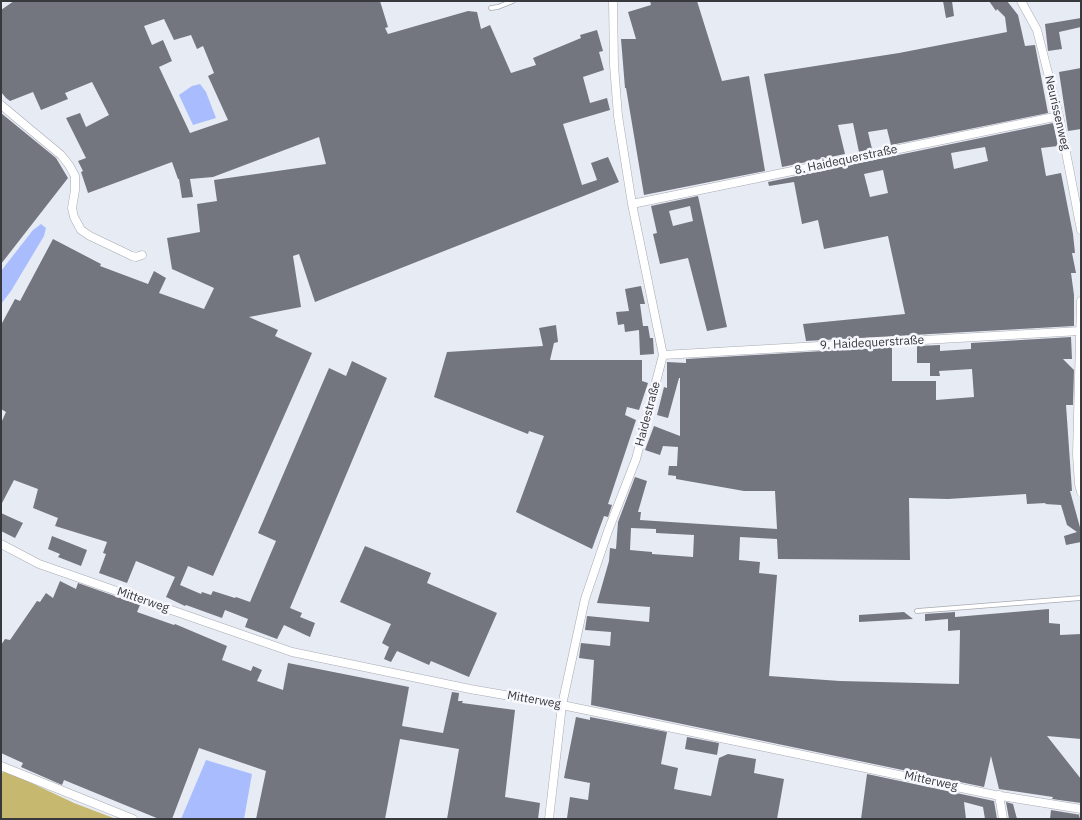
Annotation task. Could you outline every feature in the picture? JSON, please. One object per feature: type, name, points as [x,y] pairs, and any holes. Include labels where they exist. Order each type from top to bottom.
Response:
[{"type":"street","name":"Haidestraße","points":[[549,819],[562,705],[585,598],[636,459],[663,355],[632,204],[618,116],[614,65],[613,1]]},
{"type":"street","name":"Neurissenweg","points":[[1021,1],[1037,30],[1059,116],[1081,230]]},
{"type":"street","points":[[1,105],[61,155],[69,165],[75,176],[72,208],[74,217],[81,230],[132,256],[136,257],[142,254]]},
{"type":"street","name":"8. Haidequerstraße","points":[[632,204],[1059,116]]},
{"type":"street","points":[[1081,301],[1077,455],[1078,484],[1081,492]]},
{"type":"street","name":"9. Haidequerstraße","points":[[663,355],[1080,331]]},
{"type":"street","name":"Mitterweg","points":[[1,544],[39,564],[292,652],[470,689],[562,705],[999,795],[1081,809]]},
{"type":"street","points":[[1,766],[133,819]]},
{"type":"street","points":[[999,795],[1004,819]]},
{"type":"lane","points":[[490,8],[513,1]]},
{"type":"lane","points":[[916,611],[1081,598]]},
{"type":"shaded area","points":[[4,770],[74,803],[116,819],[1,819],[1,775]]},
{"type":"water","points":[[200,84],[206,92],[216,118],[193,125],[179,95],[192,86]]},
{"type":"water","points":[[41,224],[46,228],[44,236],[11,291],[1,304],[1,271],[33,230]]},
{"type":"water","points":[[206,760],[252,774],[244,819],[181,819]]},
{"type":"building","points":[[14,1],[380,1],[388,27],[385,28],[388,34],[468,11],[477,12],[481,29],[490,25],[511,73],[536,65],[533,58],[581,38],[580,35],[597,30],[603,51],[599,52],[604,70],[583,77],[590,103],[607,98],[610,110],[563,124],[582,185],[597,180],[591,163],[608,157],[619,182],[315,302],[299,254],[293,256],[301,307],[249,317],[278,330],[275,336],[312,353],[213,576],[188,566],[180,585],[201,594],[202,592],[211,595],[213,591],[250,602],[276,541],[258,533],[329,368],[346,376],[352,361],[387,378],[290,608],[302,613],[300,617],[315,623],[310,637],[284,625],[277,639],[245,627],[248,619],[225,610],[222,618],[185,606],[166,597],[175,577],[136,561],[127,583],[99,573],[106,554],[103,553],[107,542],[55,526],[58,518],[33,508],[38,489],[14,480],[1,505],[1,423],[6,412],[1,409],[1,325],[15,299],[20,301],[53,239],[101,264],[100,266],[148,284],[154,271],[166,278],[159,293],[204,309],[214,288],[172,269],[167,238],[200,232],[197,204],[217,201],[214,180],[326,164],[319,137],[213,177],[190,179],[193,197],[182,198],[179,179],[172,162],[88,193],[81,172],[83,171],[78,161],[86,158],[66,118],[80,113],[86,127],[109,115],[92,82],[65,93],[68,99],[41,110],[33,92],[10,101],[6,98],[1,92],[1,10]],"holes":[[[164,19],[174,40],[191,35],[197,49],[203,46],[214,73],[208,76],[228,120],[190,133],[159,67],[172,61],[163,40],[152,45],[144,26]]]},
{"type":"building","points":[[650,1],[697,1],[722,81],[749,76],[765,171],[644,195],[625,88],[621,39],[636,39],[628,12],[651,5]]},
{"type":"building","points":[[943,1],[952,1],[954,16],[946,18]]},
{"type":"building","points":[[989,1],[1007,1],[1018,15],[1025,46],[1035,45],[1048,113],[891,145],[887,129],[868,132],[872,149],[859,152],[853,123],[838,125],[845,154],[782,167],[764,74],[899,53],[1007,32],[1005,17],[997,9],[996,11]]},
{"type":"building","points":[[1081,18],[1081,27],[1059,32],[1062,49],[1048,51],[1045,24]]},
{"type":"building","points":[[1081,68],[1081,129],[1068,131],[1059,72]]},
{"type":"building","points":[[1,113],[56,158],[68,178],[1,264]]},
{"type":"building","points":[[1053,123],[1058,146],[1041,148],[1046,176],[1061,173],[1073,234],[1075,253],[1072,253],[1076,273],[1071,273],[1074,295],[1074,326],[806,341],[803,324],[905,314],[888,236],[824,249],[818,220],[802,224],[794,182],[769,186],[768,182]],"holes":[[[985,147],[988,161],[954,169],[951,153]],[[883,170],[888,193],[870,197],[864,174]]]},
{"type":"building","points":[[698,196],[727,327],[707,331],[688,258],[660,264],[653,234],[657,233],[651,206]],"holes":[[[690,206],[693,221],[673,226],[669,211]]]},
{"type":"building","points":[[641,286],[645,304],[640,304],[643,326],[648,326],[650,338],[653,338],[654,354],[640,355],[639,330],[625,332],[624,324],[618,325],[616,312],[629,311],[625,289]]},
{"type":"building","points":[[556,325],[558,342],[554,343],[550,360],[642,360],[642,381],[648,383],[639,410],[627,407],[625,415],[636,420],[608,504],[612,505],[608,517],[604,516],[592,549],[516,512],[544,436],[529,431],[528,434],[434,397],[447,352],[543,346],[539,328]]},
{"type":"building","points":[[1071,337],[1072,359],[1063,359],[1074,370],[1073,405],[1066,405],[1072,491],[1070,491],[1081,531],[1081,542],[1066,545],[1064,536],[1077,532],[1067,525],[1061,505],[1046,503],[1027,504],[1026,494],[948,499],[909,498],[910,560],[778,559],[777,539],[740,537],[739,560],[760,562],[759,573],[777,575],[769,676],[840,681],[959,684],[960,630],[948,631],[948,619],[925,621],[925,614],[955,612],[955,617],[1049,609],[1049,623],[1060,624],[1060,635],[1081,634],[1081,739],[1047,736],[1081,779],[1081,803],[999,789],[991,756],[984,787],[591,705],[594,660],[579,658],[581,643],[610,646],[611,632],[585,630],[587,616],[649,622],[650,607],[597,603],[609,561],[610,548],[616,549],[618,522],[635,477],[647,481],[638,512],[641,512],[640,520],[777,529],[775,491],[744,491],[676,479],[676,476],[668,475],[669,466],[677,466],[678,447],[663,446],[660,455],[645,450],[654,426],[680,436],[680,378],[668,418],[657,415],[664,387],[667,388],[667,362],[686,363],[686,359],[892,347],[892,381],[936,381],[936,400],[974,397],[972,369],[939,371],[940,376],[930,376],[930,363],[917,363],[917,346],[940,345],[940,351],[971,349],[971,343]],"holes":[[[631,528],[656,529],[656,533],[694,535],[693,557],[652,554],[652,552],[630,550]]]},
{"type":"building","points":[[1,513],[23,523],[15,538],[1,531]]},
{"type":"building","points":[[52,536],[87,550],[81,566],[58,557],[60,554],[48,549]]},
{"type":"building","points":[[365,546],[431,573],[427,583],[497,613],[469,677],[431,661],[429,665],[397,651],[391,662],[384,659],[389,647],[382,643],[391,624],[340,602]]},
{"type":"building","points":[[60,581],[76,589],[78,583],[140,605],[137,612],[175,624],[227,646],[222,660],[251,671],[253,666],[262,670],[257,681],[283,690],[288,663],[409,687],[402,726],[443,733],[452,692],[459,693],[458,701],[463,701],[462,703],[515,710],[505,797],[540,803],[538,819],[447,819],[459,749],[400,739],[385,819],[256,819],[266,771],[199,748],[172,819],[159,819],[64,780],[62,785],[21,767],[23,763],[1,753],[1,645],[5,639],[10,640],[37,601],[40,602],[46,593],[53,598]]},
{"type":"building","points":[[904,612],[913,619],[859,622],[859,615]]},
{"type":"building","points":[[576,717],[590,720],[590,717],[667,732],[661,764],[678,768],[674,789],[711,796],[719,758],[728,754],[756,759],[754,773],[784,779],[777,819],[567,818],[570,797],[588,800],[590,783],[564,778]]},
{"type":"building","points":[[687,737],[719,743],[717,755],[685,749]]},
{"type":"building","points":[[867,774],[994,801],[997,819],[985,819],[983,807],[964,802],[966,819],[861,819]]},
{"type":"building","points":[[1006,802],[1013,804],[1017,819],[1009,819]]},
{"type":"building","points":[[1051,810],[1081,815],[1079,815],[1080,819],[1050,819]]}]
